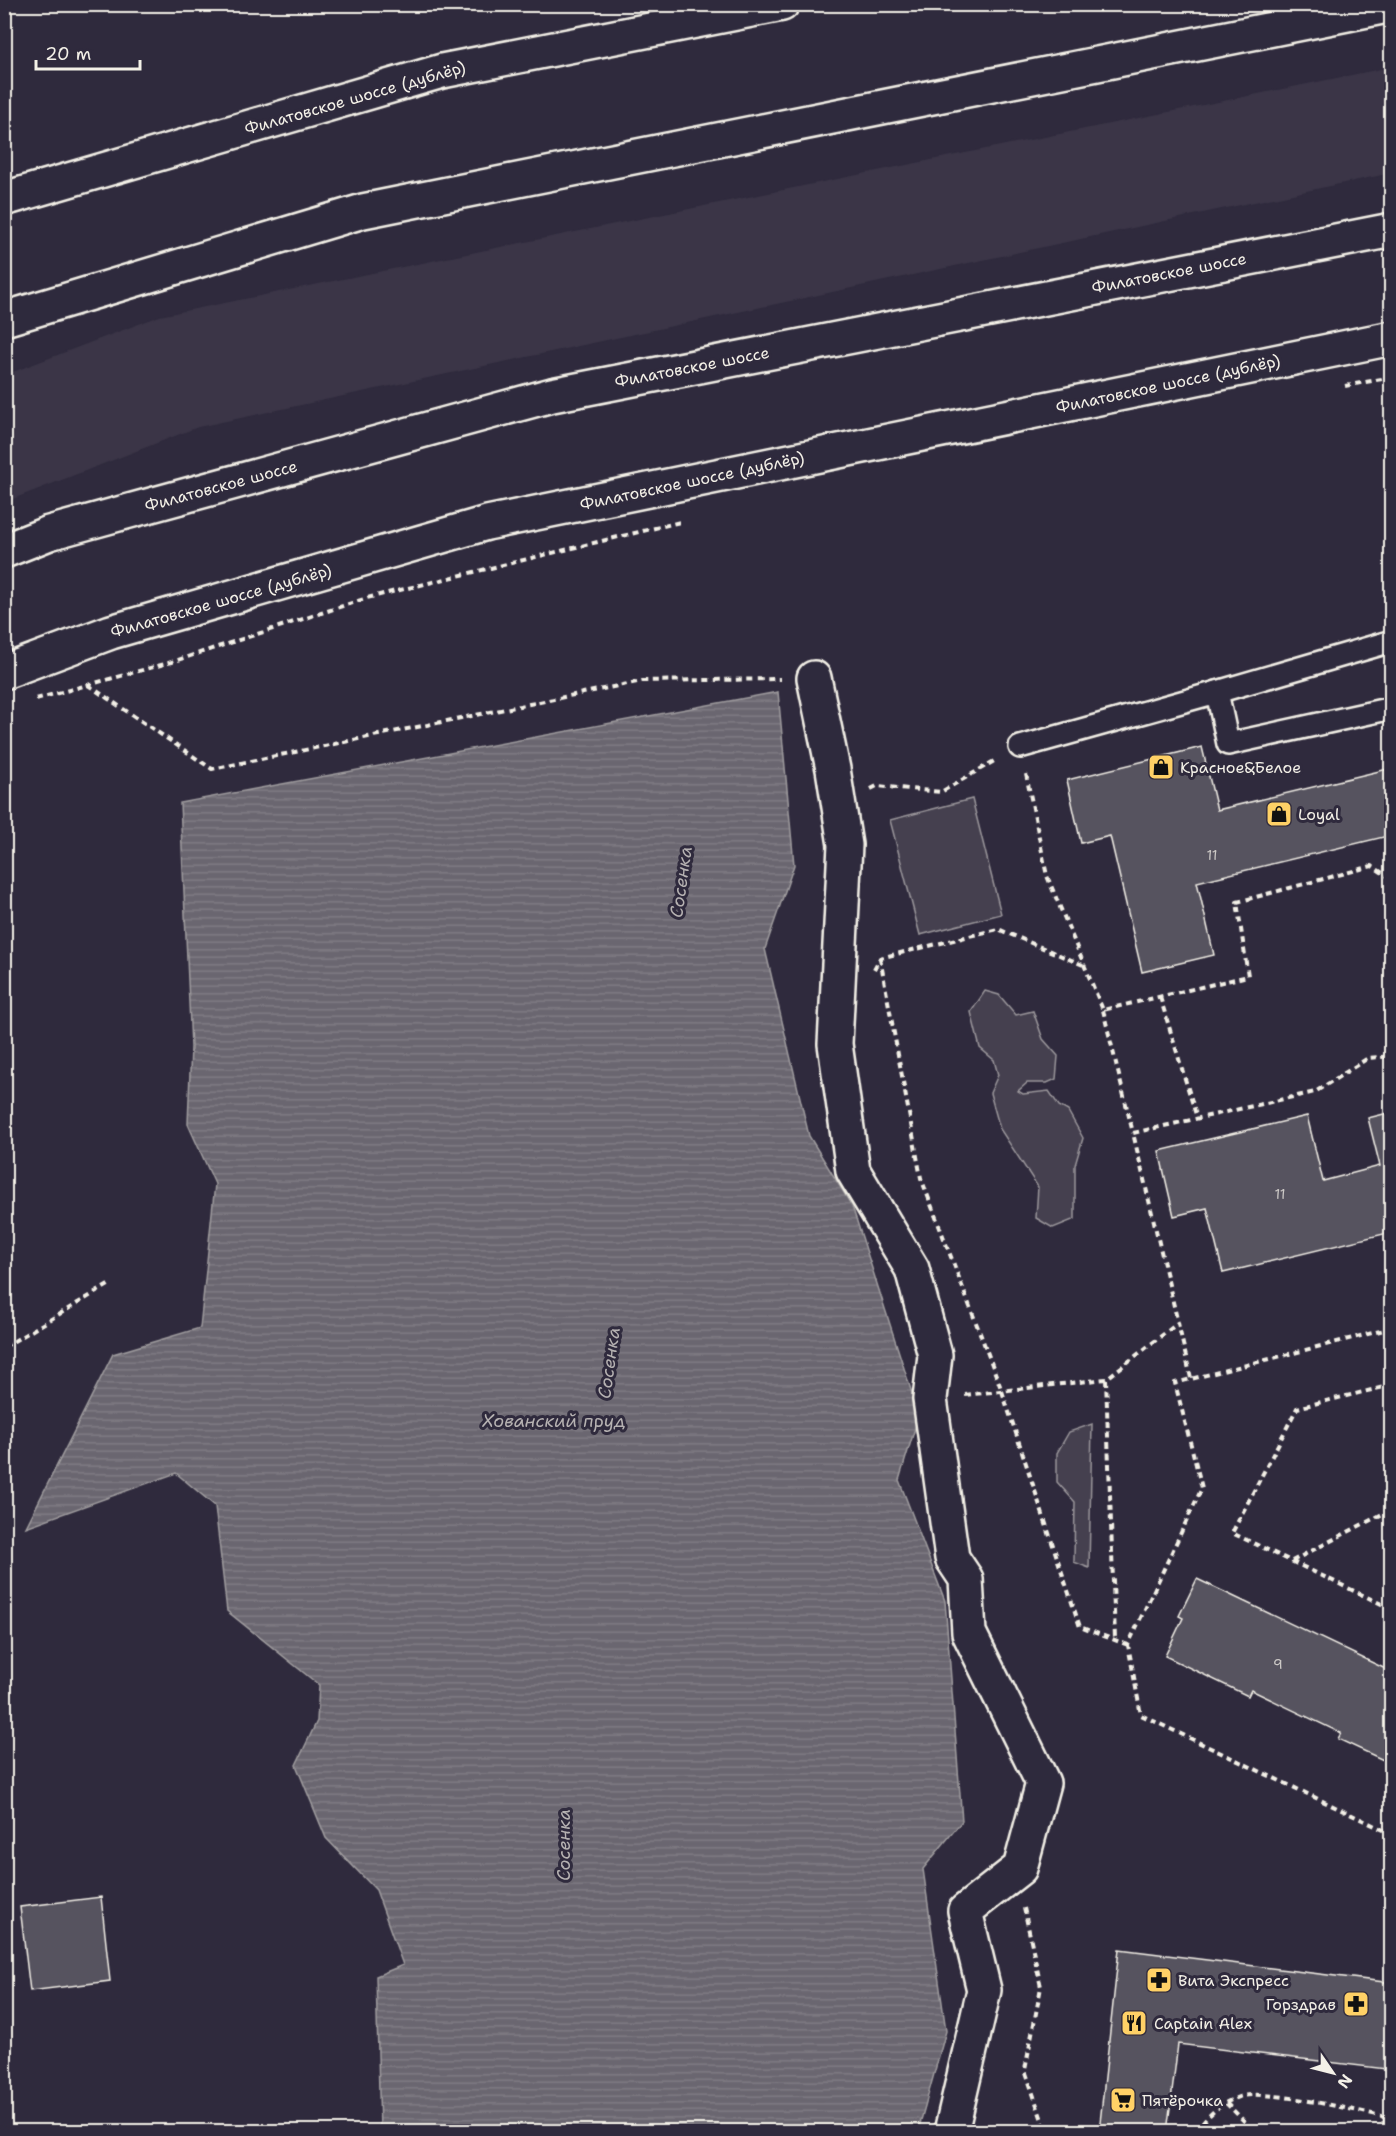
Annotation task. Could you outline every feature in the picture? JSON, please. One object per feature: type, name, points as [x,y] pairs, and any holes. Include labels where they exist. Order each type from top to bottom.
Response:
[{"type":"street","name":"Филатовское шоссе (дублёр)","points":[[4,200],[442,71],[782,4]]},
{"type":"street","points":[[4,319],[363,211],[1392,4]]},
{"type":"street","name":"Филатовское шоссе","points":[[4,551],[50,533],[552,394],[1392,230]]},
{"type":"street","name":"Филатовское шоссе (дублёр)","points":[[4,672],[111,632],[487,524],[1392,338]]},
{"type":"street","points":[[814,678],[845,844],[835,1044],[854,1171],[912,1269],[935,1355],[930,1399],[952,1558],[966,1579],[969,1633],[1043,1783],[1020,1868],[964,1911],[984,1990],[951,2132]]},
{"type":"lane","points":[[1349,347],[1392,349]]},
{"type":"lane","points":[[1020,747],[1392,641]]},
{"type":"lane","points":[[1217,692],[1228,744],[1392,708]]},
{"type":"path","points":[[1333,388],[1392,377]]},
{"type":"path","points":[[26,703],[172,662],[367,598],[681,521]]},
{"type":"path","points":[[88,685],[212,769],[642,681],[814,678]]},
{"type":"path","points":[[838,801],[877,786],[941,792],[1020,747],[1047,876],[1103,1010],[1191,1378]]},
{"type":"path","points":[[1103,1010],[1248,976],[1237,902],[1372,866],[1392,879]]},
{"type":"path","points":[[870,977],[880,958],[998,929],[1084,965]]},
{"type":"path","points":[[880,958],[921,1178],[1002,1391],[1080,1627],[1128,1645]]},
{"type":"path","points":[[1161,996],[1197,1118]]},
{"type":"path","points":[[1133,1133],[1315,1092],[1368,1058],[1392,1056]]},
{"type":"path","points":[[4,1347],[110,1284]]},
{"type":"path","points":[[930,1399],[1106,1379],[1178,1323]]},
{"type":"path","points":[[1392,1328],[1175,1383],[1202,1488],[1128,1645],[1141,1715],[1392,1834]]},
{"type":"path","points":[[1106,1379],[1115,1640]]},
{"type":"path","points":[[1392,1384],[1297,1408],[1232,1533],[1392,1609]]},
{"type":"path","points":[[1292,1561],[1392,1509]]},
{"type":"path","points":[[1016,1872],[1041,1987],[1025,2070],[1046,2132]]},
{"type":"path","points":[[1376,2132],[1386,2120],[1392,2082]]},
{"type":"path","points":[[1196,2132],[1208,2114],[1240,2096],[1278,2096],[1382,2116],[1392,2125]]},
{"type":"path","points":[[1226,2103],[1255,2132]]},
{"type":"shaded area","points":[[1391,67],[1391,173],[198,427],[5,502],[5,375],[160,316]]},
{"type":"shaded area","points":[[972,799],[1001,914],[920,935],[890,820]]},
{"type":"shaded area","points":[[985,991],[999,995],[1016,1015],[1033,1011],[1043,1039],[1058,1056],[1056,1079],[1047,1083],[1027,1083],[1018,1091],[1023,1094],[1049,1091],[1059,1106],[1068,1111],[1083,1138],[1075,1165],[1075,1219],[1053,1228],[1036,1218],[1038,1187],[1000,1129],[990,1093],[998,1075],[994,1060],[980,1048],[971,1012]]},
{"type":"shaded area","points":[[1092,1424],[1089,1568],[1074,1562],[1075,1502],[1057,1482],[1057,1453],[1069,1432]]},
{"type":"water","name":"Хованский пруд","points":[[778,692],[794,865],[765,949],[809,1136],[852,1206],[919,1415],[899,1480],[945,1601],[962,1821],[923,1869],[946,2031],[918,2131],[380,2131],[376,1976],[403,1965],[376,1890],[326,1838],[296,1765],[317,1721],[319,1685],[227,1611],[215,1506],[176,1473],[26,1527],[113,1354],[200,1328],[215,1184],[188,1124],[191,1047],[180,803]]},
{"type":"building","points":[[1202,747],[1217,810],[1392,768],[1392,835],[1197,882],[1214,955],[1142,972],[1110,836],[1081,843],[1067,780]]},
{"type":"building","points":[[1392,1112],[1392,1232],[1223,1273],[1207,1208],[1174,1216],[1159,1151],[1307,1116],[1323,1181],[1380,1166],[1368,1118]]},
{"type":"building","points":[[1197,1579],[1392,1672],[1392,1764],[1338,1739],[1341,1733],[1251,1690],[1248,1696],[1165,1656],[1183,1618],[1179,1616]]},
{"type":"building","points":[[101,1897],[110,1981],[30,1991],[20,1907]]},
{"type":"building","points":[[1119,1949],[1392,1983],[1392,2023],[1386,2069],[1178,2044],[1167,2132],[1099,2132]]},
{"type":"place","name":"Красное&Белое","points":[[1161,767]]},
{"type":"place","name":"Loyal","points":[[1279,814]]},
{"type":"place","name":"Вита Экспресс","points":[[1159,1980]]},
{"type":"place","name":"Горздрав","points":[[1356,2004]]},
{"type":"place","name":"Captain Alex","points":[[1134,2023]]},
{"type":"place","name":"Пятёрочка","points":[[1123,2100]]},
{"type":"water label","name":"Сосенка","points":[[681,882]]},
{"type":"water label","name":"Сосенка","points":[[609,1363]]},
{"type":"water label","name":"Сосенка","points":[[564,1845]]}]
